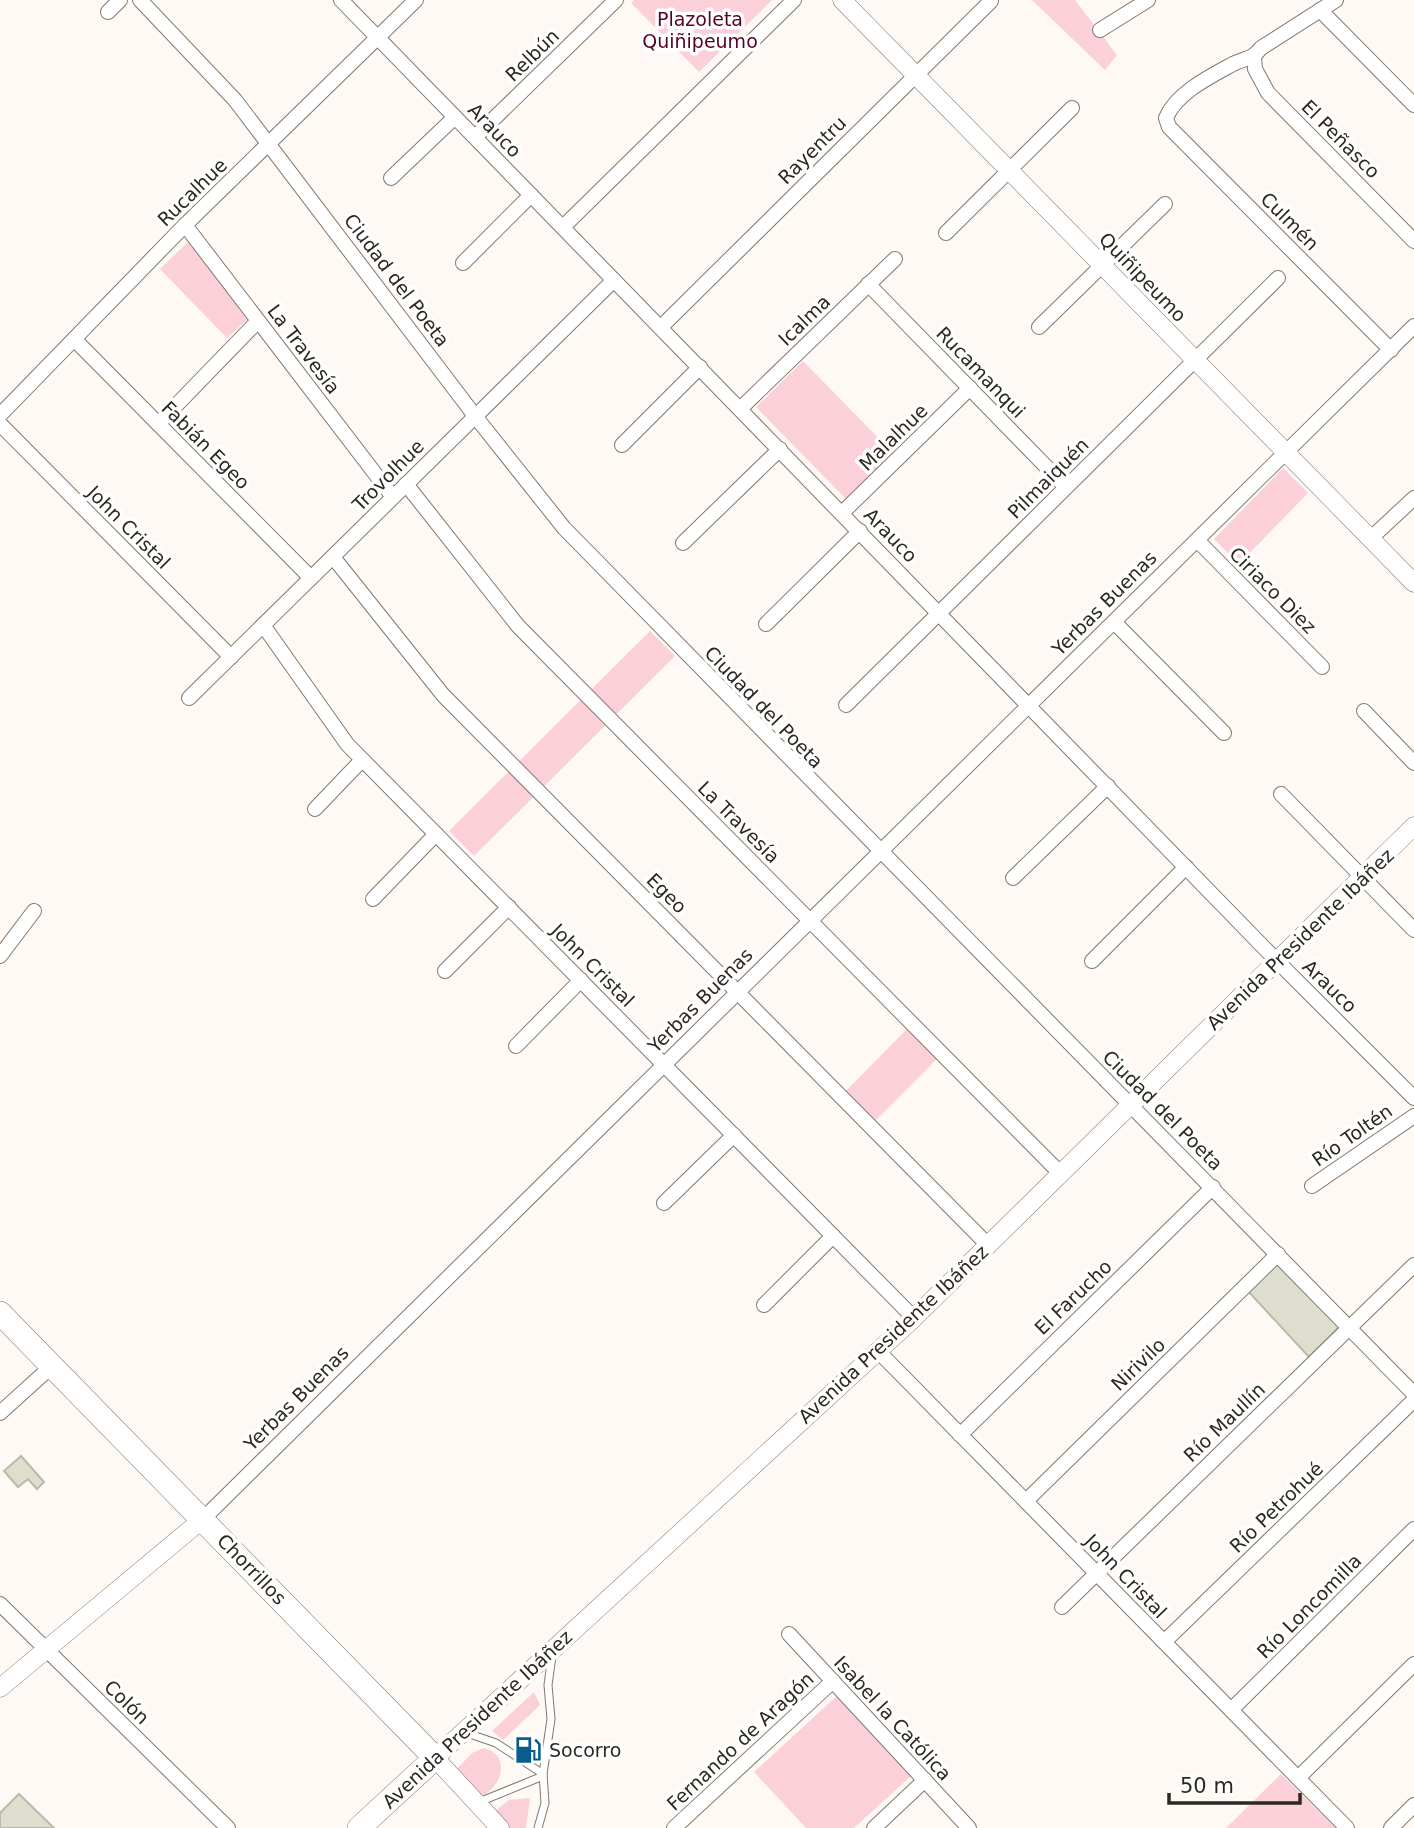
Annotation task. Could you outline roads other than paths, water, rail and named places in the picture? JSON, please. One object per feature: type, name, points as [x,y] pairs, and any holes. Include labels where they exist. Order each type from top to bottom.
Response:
[{"type":"main road","name":"Chorrillos","points":[[0,1313],[204,1518],[435,1758]]},
{"type":"main road","name":"Avenida Presidente Ibáñez","points":[[359,1828],[435,1758]]},
{"type":"street","points":[[108,12],[120,0]]},
{"type":"street","name":"Ciudad del Poeta","points":[[140,0],[226,88],[475,416],[564,528],[880,853],[1213,1187],[1414,1394]]},
{"type":"street","name":"Arauco","points":[[341,0],[1277,961],[1414,1098]]},
{"type":"street","name":"Rucalhue","points":[[0,415],[185,225],[416,0]]},
{"type":"street","name":"Relbún","points":[[475,137],[616,0]]},
{"type":"street","points":[[563,227],[794,0]]},
{"type":"street","name":"Quiñipeumo","points":[[842,0],[1414,583]]},
{"type":"street","points":[[1100,30],[1148,0]]},
{"type":"street","points":[[1254,57],[1261,48],[1336,0]]},
{"type":"street","name":"Rayentru","points":[[661,327],[992,1]]},
{"type":"street","points":[[1320,10],[1414,105]]},
{"type":"street","name":"Culmén","points":[[1254,57],[1236,63],[1193,88],[1168,111],[1166,118],[1169,127],[1391,349]]},
{"type":"street","name":"El Peñasco","points":[[1254,57],[1255,69],[1268,93],[1414,241]]},
{"type":"street","points":[[946,233],[1072,108]]},
{"type":"street","points":[[391,178],[455,117]]},
{"type":"street","points":[[463,262],[531,195]]},
{"type":"street","points":[[1039,327],[1165,204]]},
{"type":"street","name":"La Travesía","points":[[185,225],[393,497]]},
{"type":"street","name":"Icalma","points":[[740,409],[895,259]]},
{"type":"street","name":"Pilmaiquén","points":[[846,705],[1278,278]]},
{"type":"street","name":"Trovolhue","points":[[189,698],[614,279]]},
{"type":"street","name":"Rucamanqui","points":[[868,284],[1066,487]]},
{"type":"street","points":[[158,424],[258,321]]},
{"type":"street","name":"Yerbas Buenas","points":[[0,1688],[204,1518],[1414,326]]},
{"type":"street","name":"Fabián Egeo","points":[[74,339],[312,578]]},
{"type":"street","points":[[622,445],[700,368]]},
{"type":"street","name":"Malalhue","points":[[842,513],[970,388]]},
{"type":"street","name":"John Cristal","points":[[0,424],[231,657]]},
{"type":"street","points":[[683,543],[780,449]]},
{"type":"street","name":"La Travesía","points":[[407,484],[519,626],[1060,1173]]},
{"type":"street","points":[[1370,539],[1414,498]]},
{"type":"street","points":[[766,624],[860,531]]},
{"type":"street","name":"Ciriaco Diez","points":[[1197,541],[1322,667]]},
{"type":"street","name":"Egeo","points":[[333,556],[443,695],[988,1245]]},
{"type":"street","points":[[1114,622],[1224,733]]},
{"type":"street","name":"John Cristal","points":[[264,625],[347,744],[362,760],[914,1318]]},
{"type":"street","points":[[1364,711],[1414,763]]},
{"type":"street","points":[[315,809],[362,760]]},
{"type":"street","points":[[1013,878],[1108,786]]},
{"type":"street","points":[[1281,794],[1414,930]]},
{"type":"street","name":"Avenida Presidente Ibáñez","points":[[435,1758],[914,1318],[1414,826]]},
{"type":"street","points":[[373,899],[436,834]]},
{"type":"street","points":[[1092,961],[1186,867]]},
{"type":"street","points":[[445,971],[509,907]]},
{"type":"street","points":[[0,956],[34,911]]},
{"type":"street","points":[[516,1046],[581,980]]},
{"type":"street","name":"Río Toltén","points":[[1312,1186],[1414,1116]]},
{"type":"street","points":[[664,1203],[734,1135]]},
{"type":"street","name":"El Farucho","points":[[960,1434],[1213,1187]]},
{"type":"street","points":[[764,1305],[833,1236]]},
{"type":"street","name":"Nirivilo","points":[[1026,1501],[1278,1254]]},
{"type":"street","name":"Río Maullín","points":[[1062,1607],[1414,1265]]},
{"type":"street","name":"John Cristal","points":[[877,1351],[1347,1828]]},
{"type":"street","points":[[0,1413],[53,1365]]},
{"type":"street","name":"Río Petrohué","points":[[1164,1642],[1414,1399]]},
{"type":"street","name":"Río Loncomilla","points":[[1231,1710],[1414,1529]]},
{"type":"street","name":"Colón","points":[[0,1604],[228,1828]]},
{"type":"street","name":"Isabel la Católica","points":[[789,1634],[969,1828]]},
{"type":"street","points":[[1298,1778],[1414,1664]]},
{"type":"street","name":"Fernando de Aragón","points":[[674,1828],[833,1681]]},
{"type":"street","name":"Chorrillos","points":[[435,1758],[500,1828]]},
{"type":"street","points":[[874,1828],[925,1780]]},
{"type":"street","points":[[1391,1828],[1413,1808]]},
{"type":"lane","points":[[538,1828],[545,1802],[543,1775],[551,1718],[549,1672],[555,1647]]},
{"type":"lane","points":[[464,1732],[496,1743],[543,1775]]},
{"type":"lane","points":[[477,1803],[543,1775]]},
{"type":"place","name":"Socorro","points":[[528,1750]]},
{"type":"park label","name":"Plazoleta Quiñipeumo","points":[[700,30]]}]
